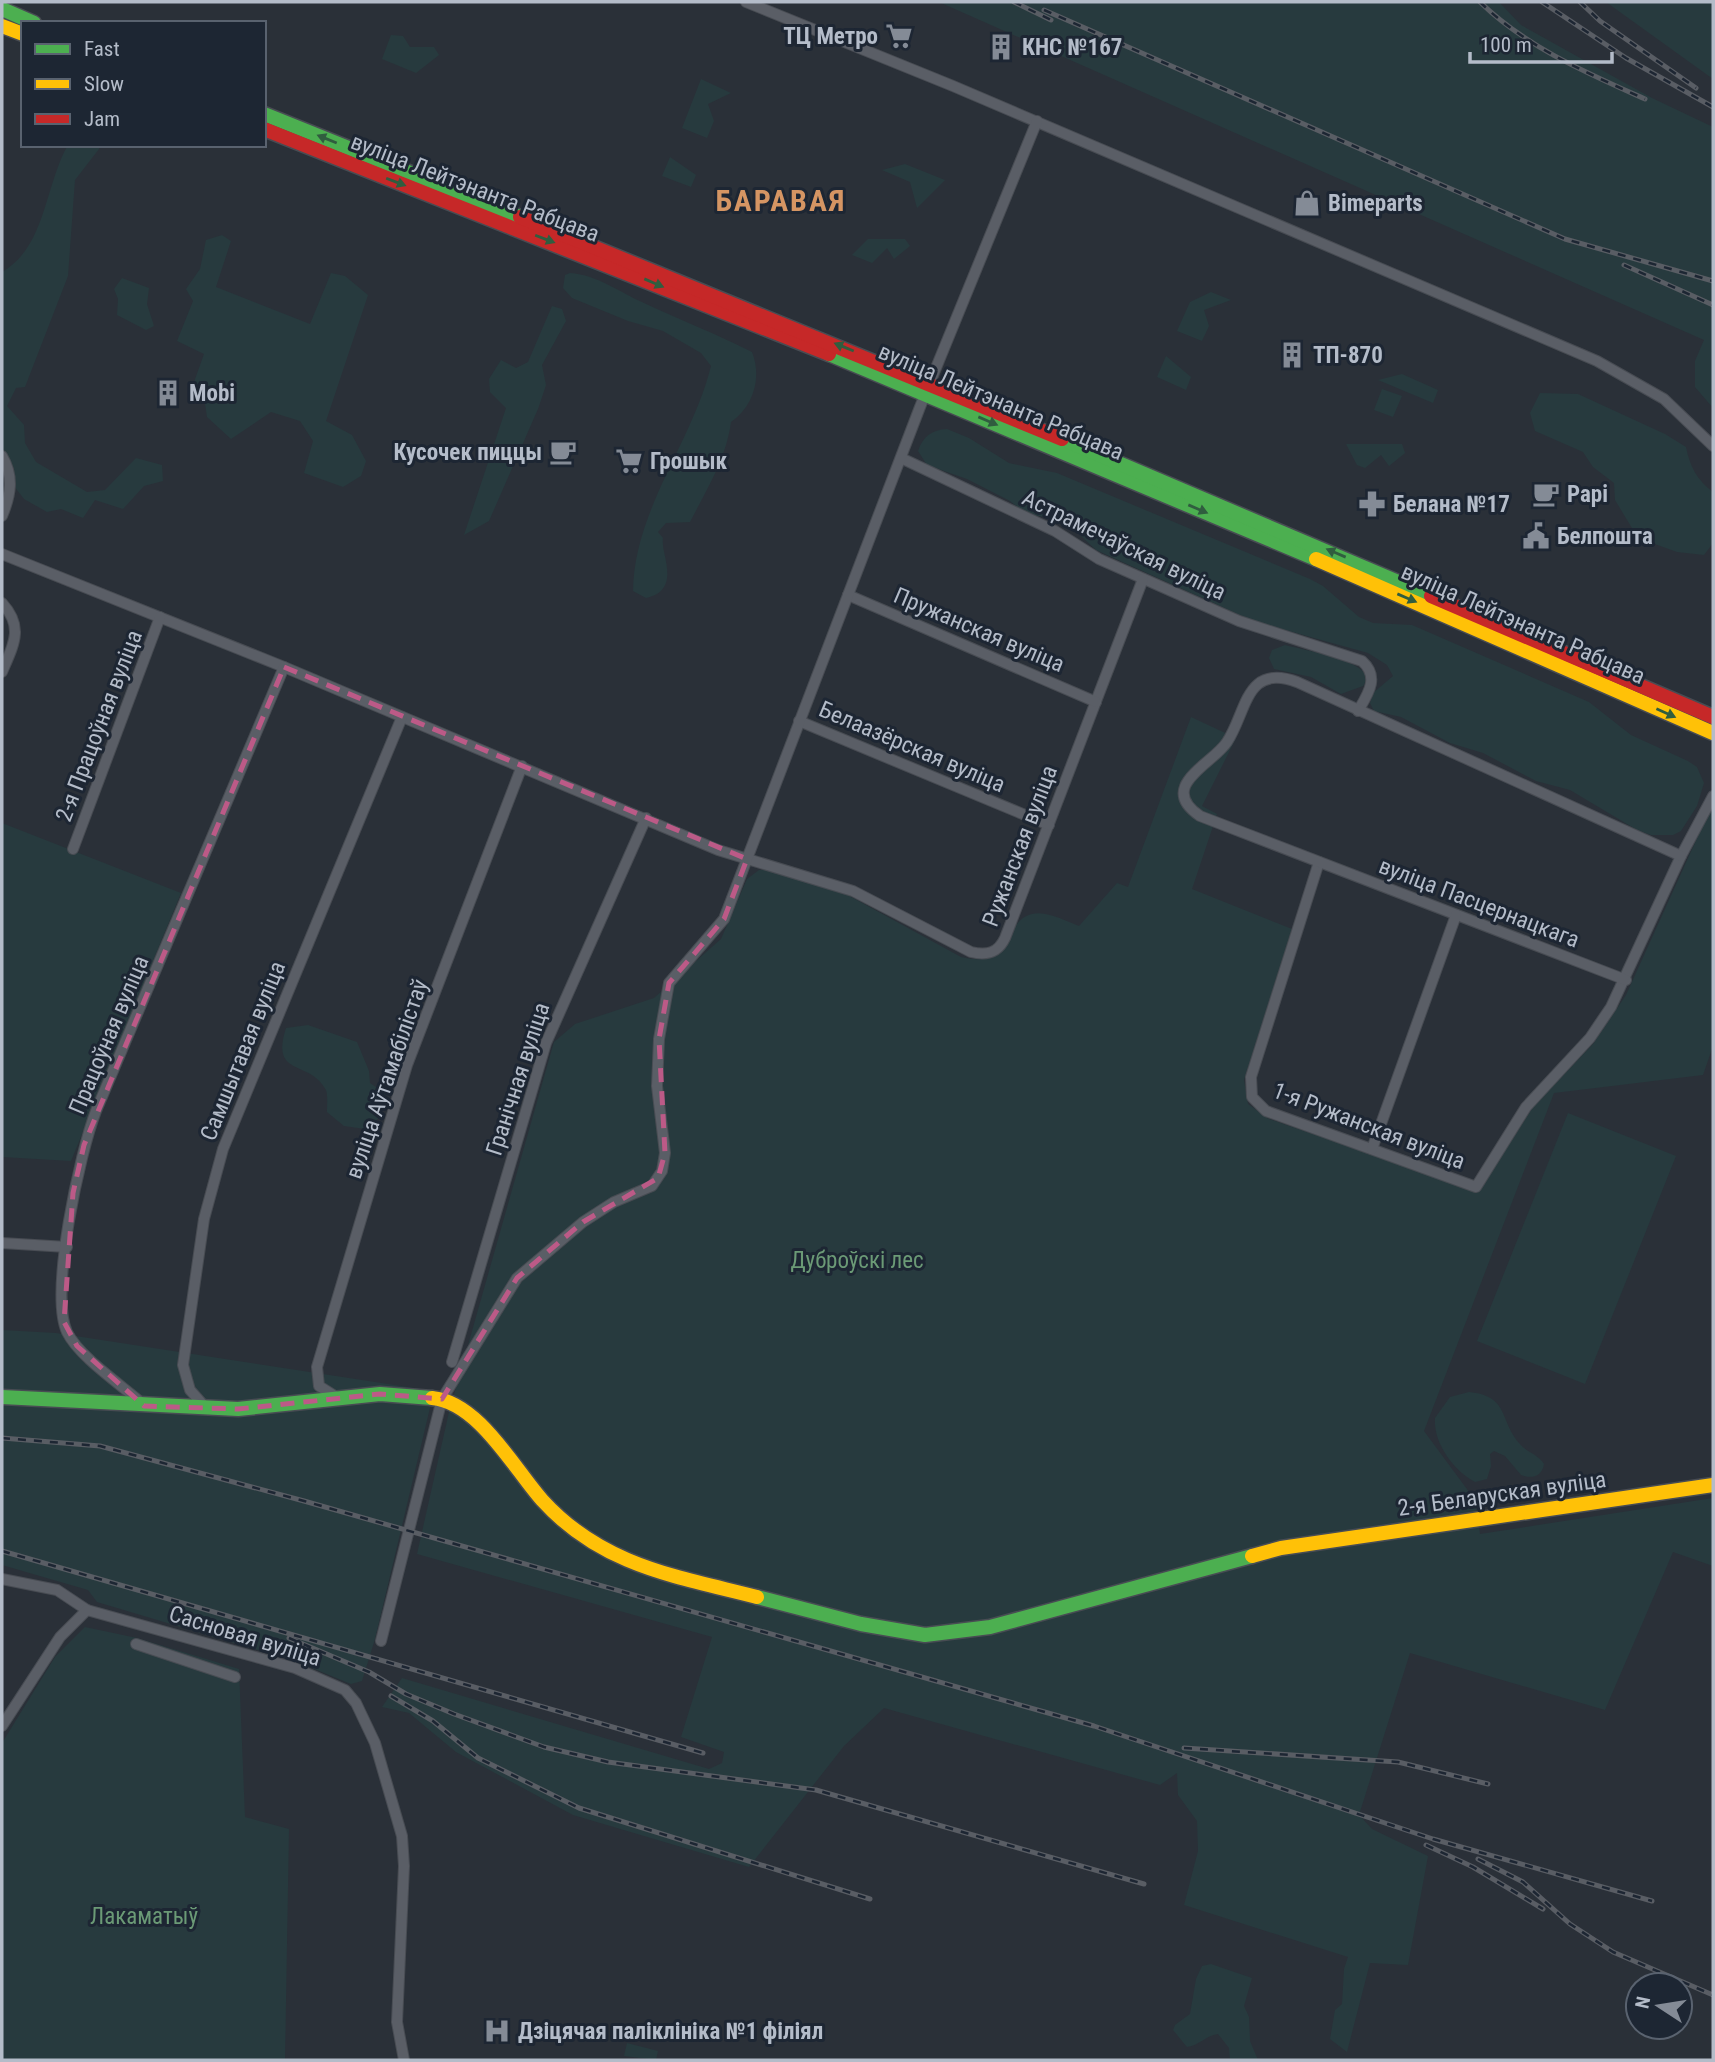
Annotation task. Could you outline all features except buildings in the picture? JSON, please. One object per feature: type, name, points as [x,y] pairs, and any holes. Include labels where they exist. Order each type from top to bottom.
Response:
[{"type":"main road","points":[[2,9],[29,21]]},
{"type":"main road","points":[[2,26],[21,33]]},
{"type":"main road","name":"вуліца Лейтэнанта Рабцава","points":[[266,115],[928,388],[1713,717]]},
{"type":"main road","name":"вуліца Лейтэнанта Рабцава","points":[[266,130],[593,251]]},
{"type":"main road","name":"вуліца Лейтэнанта Рабцава","points":[[928,388],[1713,733]]},
{"type":"main road","points":[[2,1397],[238,1409],[380,1394],[442,1399]]},
{"type":"main road","name":"2-я Беларуская вуліца","points":[[442,1399],[460,1405],[475,1419],[544,1502],[592,1545],[651,1570],[861,1625],[925,1635],[990,1627],[1298,1546],[1713,1485]]},
{"type":"street","points":[[746,2],[1037,121],[1620,371],[1664,399],[1713,446]]},
{"type":"street","points":[[381,1641],[442,1399],[517,1278],[583,1222],[614,1202],[652,1186],[658,1178],[664,1153],[657,1086],[659,1039],[669,983],[724,919],[928,388],[1037,121]]},
{"type":"street","points":[[2,456],[10,478],[8,499],[2,516]]},
{"type":"street","name":"Астрамечаўская вуліца","points":[[901,458],[1055,531],[1087,554],[1143,579],[1239,621],[1363,661],[1372,674],[1372,683],[1358,711]]},
{"type":"street","points":[[2,554],[284,667],[747,859]]},
{"type":"street","name":"Ружанская вуліца","points":[[747,859],[853,891],[971,952],[984,954],[1002,944],[1143,579]]},
{"type":"street","name":"Пружанская вуліца","points":[[848,595],[1096,702]]},
{"type":"street","points":[[2,603],[14,616],[16,627],[2,671]]},
{"type":"street","name":"2-я Працоўная вуліца","points":[[73,849],[160,617]]},
{"type":"street","name":"Працоўная вуліца","points":[[145,1406],[77,1346],[66,1330],[62,1304],[74,1185],[90,1128],[284,667]]},
{"type":"street","name":"вуліца Пасцернацкага","points":[[1358,711],[1281,678],[1261,681],[1247,698],[1228,742],[1198,767],[1188,780],[1185,789],[1188,805],[1200,816],[1626,980]]},
{"type":"street","points":[[1358,711],[1681,856]]},
{"type":"street","name":"Самшытавая вуліца","points":[[206,1408],[190,1390],[183,1365],[209,1195],[234,1123],[402,717]]},
{"type":"street","name":"Белаазёрская вуліца","points":[[799,721],[1049,825]]},
{"type":"street","name":"вуліца Аўтамабілістаў","points":[[340,1399],[322,1389],[316,1382],[320,1354],[407,1065],[522,766]]},
{"type":"street","points":[[1626,980],[1681,856],[1713,796]]},
{"type":"street","name":"Гранічная вуліца","points":[[452,1362],[546,1043],[646,818]]},
{"type":"street","name":"1-я Ружанская вуліца","points":[[1319,862],[1251,1077],[1251,1097],[1266,1111],[1476,1187],[1514,1123],[1590,1038],[1626,980]]},
{"type":"street","points":[[1372,1149],[1456,915]]},
{"type":"street","points":[[2,1243],[67,1247]]},
{"type":"street","name":"Сасновая вуліца","points":[[2,1579],[57,1590],[86,1610],[295,1668],[345,1690],[356,1703],[374,1743],[402,1836],[404,1866],[397,2022],[404,2060]]},
{"type":"street","points":[[2,1726],[60,1637],[86,1610]]},
{"type":"street","points":[[136,1644],[235,1677]]},
{"type":"highlighted area","points":[[284,667],[747,859],[724,919],[669,983],[659,1039],[665,1153],[658,1178],[583,1222],[517,1278],[442,1399],[380,1394],[238,1409],[144,1406],[77,1346],[64,1322],[73,1193],[84,1145]]},
{"type":"green space","points":[[939,2],[1499,2],[1521,25],[1652,98],[1713,127],[1713,408],[1695,387],[1695,361],[1704,340]]},
{"type":"green space","points":[[1606,2],[1713,2],[1713,79]]},
{"type":"green space","points":[[391,35],[403,36],[410,47],[434,47],[439,55],[416,73],[382,59]]},
{"type":"green space","points":[[701,79],[731,93],[708,104],[714,121],[707,138],[682,128]]},
{"type":"green space","points":[[67,147],[99,147],[75,180],[68,276],[25,387],[16,388],[7,406],[24,425],[25,443],[36,462],[87,492],[105,490],[136,458],[162,465],[163,481],[144,486],[123,509],[95,500],[83,518],[61,509],[47,512],[24,499],[14,486],[14,468],[2,452],[2,272],[17,261],[28,247],[43,214]]},
{"type":"green space","points":[[670,157],[696,175],[691,187],[662,176]]},
{"type":"green space","points":[[905,164],[945,180],[917,208],[910,182],[882,170]]},
{"type":"green space","points":[[222,235],[231,241],[216,287],[310,324],[331,273],[345,276],[368,295],[326,421],[352,435],[366,461],[361,476],[343,487],[304,473],[313,441],[300,421],[271,412],[231,439],[207,417],[204,397],[189,396],[204,354],[177,341],[193,301],[186,289],[200,269],[206,240]]},
{"type":"green space","points":[[868,239],[905,239],[910,246],[894,259],[887,248],[872,263],[852,255]]},
{"type":"green space","points":[[570,273],[599,280],[739,345],[752,352],[755,362],[754,390],[745,408],[731,422],[720,461],[690,522],[666,523],[658,532],[663,538],[667,579],[657,594],[646,598],[633,591],[636,561],[643,533],[691,422],[711,366],[701,353],[663,331],[628,321],[572,298],[563,288],[565,275]]},
{"type":"green space","points":[[122,278],[149,288],[147,304],[154,326],[146,330],[117,315],[118,299],[114,289]]},
{"type":"green space","points":[[1211,292],[1231,300],[1204,310],[1209,326],[1202,341],[1177,331],[1190,302]]},
{"type":"green space","points":[[552,306],[562,309],[566,321],[542,365],[546,385],[538,409],[489,521],[464,535],[506,408],[490,392],[489,379],[501,360],[516,368],[528,362]]},
{"type":"green space","points":[[1166,356],[1191,377],[1186,390],[1157,377]]},
{"type":"green space","points":[[1402,374],[1438,390],[1433,403],[1378,380]]},
{"type":"green space","points":[[1382,389],[1402,396],[1393,417],[1374,410]]},
{"type":"green space","points":[[1540,393],[1578,394],[1665,434],[1686,447],[1695,472],[1713,492],[1713,543],[1704,555],[1677,552],[1638,538],[1615,500],[1614,483],[1593,467],[1583,452],[1535,431],[1530,413]]},
{"type":"green space","points":[[947,429],[969,438],[1009,463],[1057,473],[1310,579],[1323,586],[1359,617],[1373,623],[1412,625],[1589,702],[1631,735],[1697,767],[1704,783],[1697,806],[1681,831],[1673,835],[1651,835],[1637,830],[1570,790],[1536,781],[1483,753],[1450,743],[1401,717],[1374,711],[1370,703],[1373,693],[1393,676],[1387,665],[1368,653],[1253,621],[1096,550],[1064,520],[1026,514],[1010,501],[967,479],[927,465],[918,451],[920,446],[929,435]]},
{"type":"green space","points":[[1346,444],[1402,444],[1405,453],[1389,466],[1381,455],[1365,468],[1357,465]]},
{"type":"green space","points":[[1285,645],[1344,660],[1363,671],[1368,678],[1363,686],[1341,694],[1311,677],[1274,669],[1269,658],[1272,650]]},
{"type":"green space","name":"Дуброўскі лес","points":[[1191,717],[1236,738],[1202,806],[1217,814],[1192,889],[1292,929],[1244,1080],[1248,1104],[1269,1119],[1479,1191],[1533,1107],[1593,1044],[1626,995],[1713,803],[1713,1046],[1703,1075],[1554,1093],[1424,1431],[1475,1500],[1480,1534],[1713,1498],[1713,1566],[1673,1552],[1605,1710],[1410,1653],[1359,1815],[1372,1829],[1428,1856],[1408,1965],[1370,1963],[1347,2052],[1330,2039],[1335,2010],[1342,2004],[1344,1969],[1348,1957],[1184,1905],[1198,1851],[1197,1821],[1178,1795],[1177,1773],[1160,1785],[884,1708],[844,1746],[749,1867],[573,1815],[456,1752],[409,1713],[382,1707],[402,1678],[709,1769],[722,1763],[724,1752],[681,1737],[712,1637],[417,1554],[449,1412],[554,1042],[575,1024],[654,998],[721,939],[747,879],[759,870],[768,870],[844,893],[961,957],[992,957],[1001,951],[1022,919],[1032,914],[1050,915],[1079,926],[1117,883],[1128,887]]},
{"type":"green space","points":[[2,823],[181,893],[71,1161],[2,1157]]},
{"type":"green space","points":[[308,1025],[357,1042],[369,1071],[370,1083],[386,1094],[379,1118],[365,1129],[344,1126],[327,1112],[327,1092],[319,1080],[287,1061],[283,1054],[282,1044],[286,1028]]},
{"type":"green space","points":[[1568,1113],[1676,1156],[1585,1384],[1477,1341]]},
{"type":"green space","points":[[2,1330],[56,1333],[434,1391],[375,1639],[362,1681],[351,1684],[295,1661],[97,1602],[88,1590],[2,1565]]},
{"type":"green space","points":[[1469,1392],[1482,1394],[1497,1404],[1519,1443],[1544,1464],[1539,1474],[1533,1477],[1521,1475],[1505,1456],[1494,1451],[1490,1454],[1491,1466],[1487,1479],[1475,1482],[1453,1464],[1437,1437],[1435,1418],[1450,1397]]},
{"type":"green space","name":"Лакаматыў","points":[[85,1627],[137,1638],[239,1669],[245,1817],[289,1829],[285,2060],[2,2060],[2,1743],[55,1657]]},
{"type":"green space","points":[[1211,1964],[1252,1978],[1244,2006],[1249,2017],[1250,2041],[1258,2060],[1230,2060],[1229,2048],[1218,2034],[1187,2047],[1173,2030],[1175,2025],[1190,2014],[1196,1979],[1202,1966]]},
{"type":"green space","points":[[627,2043],[658,2051],[656,2060],[624,2056]]},
{"type":"railway","points":[[1014,2],[1051,20]]},
{"type":"railway","points":[[1480,2],[1537,46],[1579,69],[1645,99]]},
{"type":"railway","points":[[1542,2],[1626,58],[1713,107]]},
{"type":"railway","points":[[1580,2],[1600,21],[1696,88]]},
{"type":"railway","points":[[1044,10],[1565,239],[1713,281]]},
{"type":"railway","points":[[1624,265],[1713,305]]},
{"type":"railway","points":[[2,1438],[100,1446],[304,1501],[1094,1726],[1433,1839],[1652,1901]]},
{"type":"railway","points":[[2,1551],[703,1753]]},
{"type":"railway","points":[[289,1638],[369,1672],[406,1694],[544,1747],[608,1762],[816,1790],[1144,1884]]},
{"type":"railway","points":[[391,1696],[433,1721],[478,1758],[579,1808],[870,1899]]},
{"type":"railway","points":[[1184,1748],[1398,1762],[1488,1784]]},
{"type":"railway","points":[[1426,1845],[1473,1867],[1543,1909]]},
{"type":"railway","points":[[1478,1859],[1523,1882],[1570,1924],[1613,1952],[1713,1995]]},
{"type":"traffic: fast","points":[[2,9],[29,21]]},
{"type":"traffic: fast","points":[[266,115],[520,217]]},
{"type":"traffic: fast","points":[[829,354],[1316,559]]},
{"type":"traffic: fast","points":[[1062,439],[1431,596]]},
{"type":"traffic: fast","points":[[2,1397],[238,1409],[380,1394],[432,1398]]},
{"type":"traffic: fast","points":[[757,1597],[861,1624],[925,1635],[990,1627],[1252,1556]]},
{"type":"traffic: slow","points":[[2,26],[21,33]]},
{"type":"traffic: slow","points":[[1316,559],[1713,733]]},
{"type":"traffic: slow","points":[[432,1398],[449,1402],[479,1423],[542,1500],[589,1540],[641,1565],[757,1597]]},
{"type":"traffic: slow","points":[[1252,1556],[1281,1548],[1713,1485]]},
{"type":"traffic: jam","points":[[266,130],[829,354]]},
{"type":"traffic: jam","points":[[520,217],[1062,439]]},
{"type":"traffic: jam","points":[[1431,596],[1713,717]]},
{"type":"place","name":"ТЦ Метро","points":[[899,36]]},
{"type":"place","name":"КНС №167","points":[[1001,47]]},
{"type":"place","name":"Bimeparts","points":[[1307,203]]},
{"type":"place","name":"ТП-870","points":[[1292,355]]},
{"type":"place","name":"Mobi","points":[[168,393]]},
{"type":"place","name":"Кусочек пиццы","points":[[563,452]]},
{"type":"place","name":"Грошык","points":[[629,461]]},
{"type":"place","name":"Papi","points":[[1546,494]]},
{"type":"place","name":"Белана №17","points":[[1372,504]]},
{"type":"place","name":"Белпошта","points":[[1536,536]]},
{"type":"place","name":"Дзіцячая паліклініка №1 філіял","points":[[497,2031]]},
{"type":"district","name":"БАРАВАЯ","points":[[781,200]]}]
